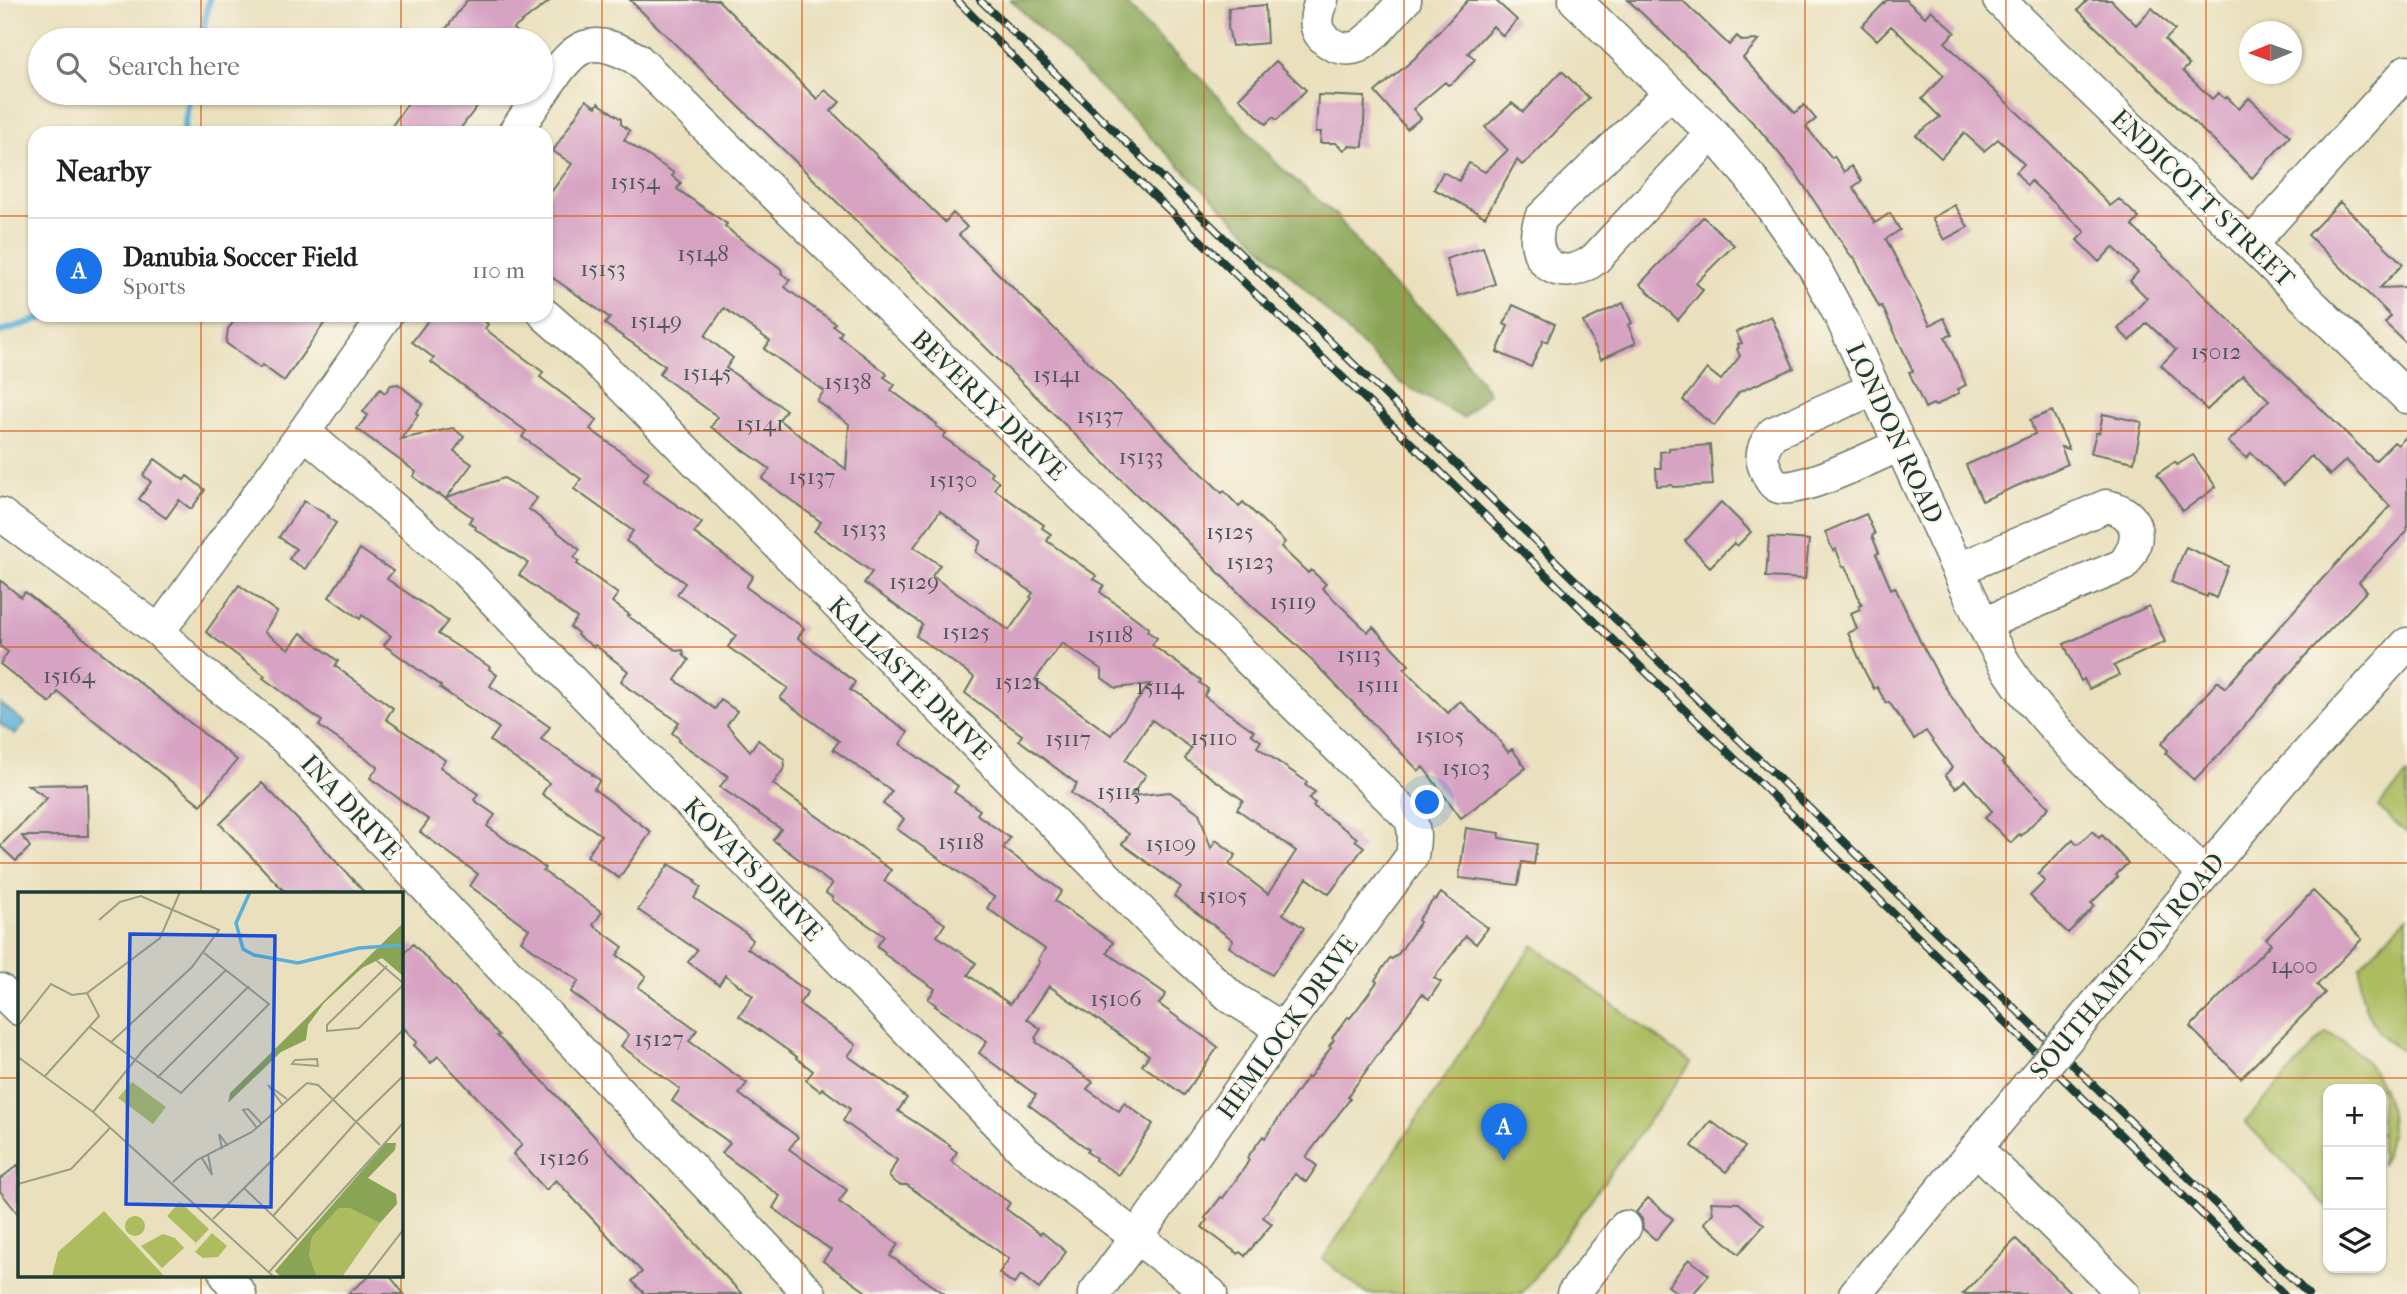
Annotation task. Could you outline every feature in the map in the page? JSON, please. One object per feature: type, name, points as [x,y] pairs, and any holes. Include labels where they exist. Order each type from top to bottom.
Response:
[{"type":"street","points":[[1322,0],[1317,10],[1317,28],[1328,43],[1344,49],[1360,46],[1405,0]]},
{"type":"street","name":"LONDON ROAD","points":[[1575,0],[1712,133],[1750,177],[1814,267],[1842,319],[1983,624],[2023,692],[2061,735],[2204,873]]},
{"type":"street","name":"ENDICOTT STREET","points":[[1998,0],[2407,397]]},
{"type":"street","name":"BEVERLY DRIVE","points":[[553,78],[569,56],[583,47],[594,45],[622,51],[637,59],[1354,763]]},
{"type":"street","points":[[2250,244],[2407,71]]},
{"type":"street","points":[[1670,93],[1541,218],[1536,243],[1543,259],[1550,266],[1567,272],[1586,267],[1595,260],[1712,133]]},
{"type":"street","name":"BEVERLY DRIVE","points":[[519,126],[534,105]]},
{"type":"street","points":[[159,631],[381,322]]},
{"type":"street","name":"KALLASTE DRIVE","points":[[553,322],[603,367],[1170,941],[1231,997],[1283,1029]]},
{"type":"street","points":[[1873,389],[1773,433],[1762,453],[1767,472],[1776,486],[1801,486],[1900,445]]},
{"type":"street","name":"KOVATS DRIVE","points":[[304,432],[462,567],[1026,1153],[1211,1294]]},
{"type":"street","points":[[1959,569],[2106,506],[2129,515],[2135,525],[2133,552],[2123,565],[1983,624]]},
{"type":"street","name":"INA DRIVE","points":[[0,514],[159,631],[197,669],[286,738],[810,1294]]},
{"type":"street","name":"SOUTHAMPTON ROAD","points":[[1855,1294],[2204,873],[2407,644]]},
{"type":"street","name":"HEMLOCK DRIVE","points":[[1094,1294],[1283,1029],[1412,856],[1415,839],[1409,818],[1354,763]]},
{"type":"street","points":[[0,989],[18,1008]]},
{"type":"street","points":[[1976,1148],[2124,1294]]},
{"type":"street","points":[[1573,1294],[1625,1227]]},
{"type":"street","points":[[227,1276],[240,1294]]},
{"type":"green space","points":[[1011,0],[1122,0],[1206,83],[1278,165],[1336,215],[1388,282],[1440,325],[1489,393],[1463,418],[1398,381]]},
{"type":"green space","points":[[2407,775],[2407,833],[2378,807]]},
{"type":"green space","points":[[2407,918],[2407,1052],[2384,1037],[2369,1017],[2361,993],[2360,966]]},
{"type":"green space","points":[[1533,945],[1691,1063],[1522,1294],[1366,1294],[1323,1259]]},
{"type":"green space","points":[[2326,1032],[2360,1055],[2380,1084],[2323,1084],[2323,1203],[2245,1122]]},
{"type":"green space","points":[[2386,1099],[2391,1124],[2386,1150]]},
{"type":"water","points":[[0,703],[25,723],[15,735],[0,724]]},
{"type":"building","points":[[467,0],[551,0],[514,28],[447,28]]},
{"type":"building","points":[[630,0],[718,0],[817,99],[825,90],[840,102],[831,111],[945,222],[953,213],[967,227],[959,235],[1222,493],[1224,491],[1239,507],[1243,502],[1285,542],[1281,547],[1308,573],[1311,570],[1326,584],[1322,588],[1368,632],[1373,627],[1409,665],[1404,669],[1448,713],[1460,701],[1494,734],[1508,752],[1512,749],[1526,768],[1461,818],[1423,767],[1419,771],[1297,645],[1252,606],[1138,496]]},
{"type":"building","points":[[1468,0],[1495,0],[1517,20],[1503,36],[1493,26],[1468,53],[1475,59],[1455,81],[1448,85],[1445,82],[1413,109],[1421,118],[1407,129],[1375,92],[1414,59]]},
{"type":"building","points":[[1628,0],[1682,0],[1729,45],[1737,36],[1742,41],[1759,40],[1743,58],[1795,113],[1804,105],[1816,119],[1806,127],[1832,158],[1834,156],[1844,172],[1851,166],[1862,181],[1853,187],[1875,223],[1890,213],[1900,230],[1886,239],[1930,325],[1944,318],[1952,335],[1945,337],[1966,385],[1957,389],[1959,393],[1935,406],[1933,404],[1925,408],[1909,372],[1913,371],[1882,306],[1879,307],[1854,257],[1852,258],[1797,175],[1759,129],[1718,86]]},
{"type":"building","points":[[1887,0],[1906,0],[1925,17],[1931,10],[1955,32],[1945,42],[1969,67],[2051,144],[2110,206],[2119,199],[2139,218],[2132,226],[2375,461],[2394,442],[2398,445],[2407,436],[2407,531],[2359,582],[2367,591],[2194,780],[2165,753],[2168,750],[2161,744],[2218,681],[2225,688],[2390,506],[2346,460],[2330,475],[2311,456],[2284,485],[2251,453],[2246,458],[2228,442],[2269,400],[2243,375],[2207,410],[2161,365],[2176,350],[2147,323],[2130,341],[2118,329],[2147,298],[2130,281],[2138,272],[2113,247],[2099,262],[2077,240],[2085,232],[2031,181],[2027,186],[2016,172],[2024,164],[1998,139],[1984,151],[1964,133],[1941,158],[1916,135],[1940,117],[1922,99],[1944,75],[1891,26],[1877,40],[1862,26]]},
{"type":"building","points":[[2088,0],[2111,0],[2136,25],[2152,8],[2175,30],[2165,40],[2189,65],[2183,71],[2212,99],[2218,93],[2225,99],[2227,97],[2239,109],[2249,98],[2290,136],[2252,178],[2078,10]]},
{"type":"building","points":[[1265,5],[1267,43],[1232,46],[1228,27],[1229,8]]},
{"type":"building","points":[[1276,61],[1306,90],[1277,120],[1273,117],[1266,124],[1239,98]]},
{"type":"building","points":[[1562,71],[1589,98],[1528,160],[1522,165],[1517,160],[1485,217],[1434,189],[1443,172],[1459,181],[1469,163],[1485,172],[1508,150],[1485,127],[1512,103],[1523,112]]},
{"type":"building","points":[[1318,95],[1365,97],[1363,147],[1349,146],[1344,150],[1336,143],[1320,143],[1321,132],[1316,132]]},
{"type":"building","points":[[586,100],[596,107],[598,103],[621,119],[621,124],[630,131],[624,140],[674,173],[672,176],[681,183],[677,189],[727,224],[725,226],[734,234],[780,268],[781,273],[790,280],[785,287],[835,323],[833,326],[842,332],[839,336],[885,372],[887,375],[884,377],[895,385],[891,390],[937,424],[936,426],[946,433],[943,437],[992,472],[990,475],[999,482],[994,489],[1044,525],[1042,528],[1051,534],[1047,541],[1097,576],[1094,579],[1104,585],[1100,592],[1149,628],[1147,631],[1157,638],[1152,645],[1201,680],[1200,683],[1208,689],[1204,696],[1254,731],[1251,734],[1261,741],[1257,747],[1307,782],[1305,785],[1315,792],[1309,799],[1315,803],[1313,806],[1357,838],[1355,840],[1364,847],[1329,894],[1307,878],[1283,914],[1304,928],[1272,975],[1229,947],[1233,940],[1174,896],[1181,887],[1122,844],[1129,834],[1071,793],[1077,784],[1019,740],[1022,735],[965,693],[974,677],[916,636],[922,624],[864,583],[872,572],[814,531],[821,522],[762,479],[770,469],[711,427],[718,417],[659,374],[665,366],[605,324],[610,318],[553,278],[553,190],[572,164],[553,151]],"holes":[[[724,308],[770,341],[764,349],[824,391],[817,401],[849,424],[846,469],[779,420],[786,410],[726,368],[733,358],[705,336]],[[940,511],[981,541],[976,552],[1033,593],[1009,630],[932,576],[940,565],[914,547]],[[1062,643],[1102,670],[1102,678],[1116,688],[1150,684],[1111,735],[1035,680]],[[1152,720],[1191,748],[1185,759],[1243,800],[1237,809],[1296,851],[1268,894],[1229,864],[1236,855],[1216,840],[1211,848],[1199,813],[1170,792],[1131,796],[1146,775],[1125,760]]]},
{"type":"building","points":[[407,105],[478,105],[462,126],[392,126]]},
{"type":"building","points":[[2340,202],[2403,264],[2380,288],[2407,287],[2407,344],[2385,323],[2391,316],[2308,235]]},
{"type":"building","points":[[1955,205],[1968,227],[1944,240],[1932,218]]},
{"type":"building","points":[[1703,217],[1734,245],[1696,283],[1703,290],[1678,320],[1640,284]]},
{"type":"building","points":[[1483,247],[1495,284],[1458,296],[1446,259]]},
{"type":"building","points":[[1623,303],[1632,323],[1628,325],[1636,343],[1601,359],[1583,322]]},
{"type":"building","points":[[1513,305],[1555,324],[1547,342],[1543,340],[1531,367],[1497,352],[1508,326],[1504,324]]},
{"type":"building","points":[[1771,316],[1794,368],[1739,392],[1714,426],[1683,400],[1707,369],[1721,380],[1740,356],[1737,349],[1738,344],[1742,343],[1736,332]]},
{"type":"building","points":[[234,322],[325,322],[284,381],[262,365],[260,368],[226,343],[228,329]]},
{"type":"building","points":[[427,322],[485,322],[488,324],[485,329],[543,372],[540,377],[597,420],[590,429],[649,472],[643,481],[702,523],[694,533],[753,576],[746,587],[804,628],[798,638],[855,682],[850,690],[908,732],[900,744],[958,786],[954,792],[980,810],[977,814],[979,816],[1010,838],[1003,848],[1062,891],[1055,901],[1113,942],[1107,953],[1166,994],[1159,1004],[1218,1047],[1184,1095],[1142,1065],[1149,1055],[1049,986],[1027,1019],[1041,1029],[1035,1038],[1036,1042],[1093,1082],[1087,1089],[1119,1111],[1124,1103],[1153,1124],[1119,1175],[1095,1160],[1096,1158],[1087,1152],[1088,1149],[1029,1105],[1036,1095],[979,1053],[987,1041],[935,1006],[928,999],[935,989],[884,954],[877,946],[884,936],[832,900],[826,893],[832,884],[773,840],[781,829],[720,787],[728,776],[678,741],[680,739],[672,733],[679,722],[628,688],[621,681],[628,671],[595,645],[594,647],[577,635],[570,627],[577,618],[519,575],[528,563],[475,529],[469,522],[472,517],[437,495],[413,476],[416,472],[357,429],[368,415],[363,412],[380,389],[385,393],[391,385],[398,384],[423,404],[401,439],[453,428],[464,437],[454,451],[472,464],[447,497],[504,478],[537,498],[529,509],[580,550],[574,558],[579,561],[577,564],[618,594],[612,602],[677,651],[683,650],[684,656],[689,660],[675,680],[715,709],[721,700],[737,711],[727,725],[750,751],[758,740],[784,759],[785,767],[773,784],[891,870],[884,881],[945,924],[937,936],[976,963],[968,975],[1010,1004],[1040,962],[1038,960],[1045,949],[987,908],[994,897],[897,829],[904,819],[883,804],[892,791],[833,749],[839,741],[780,698],[788,688],[728,647],[736,635],[677,594],[685,583],[626,541],[633,531],[574,489],[581,479],[522,437],[526,431],[431,362],[434,358],[412,342]]},
{"type":"building","points":[[2052,411],[2069,449],[2061,447],[2068,464],[1982,501],[1966,465],[2035,434],[2030,420]]},
{"type":"building","points":[[2103,414],[2142,422],[2134,462],[2091,453]]},
{"type":"building","points":[[1710,445],[1713,485],[1657,486],[1656,468],[1661,468],[1660,452],[1669,451],[1669,448]]},
{"type":"building","points":[[2193,455],[2216,487],[2183,511],[2157,474],[2175,462],[2177,465]]},
{"type":"building","points":[[155,459],[184,480],[187,476],[205,490],[191,509],[179,500],[166,518],[139,499],[151,482],[143,475]]},
{"type":"building","points":[[304,501],[336,523],[305,569],[289,559],[296,549],[279,537]]},
{"type":"building","points":[[1721,502],[1751,532],[1737,546],[1734,543],[1710,567],[1685,541]]},
{"type":"building","points":[[1866,514],[1875,534],[1872,536],[1879,553],[1876,554],[1891,589],[1895,587],[1943,684],[1975,732],[2004,761],[2002,763],[2049,807],[2011,843],[1985,818],[1992,811],[1965,780],[1956,788],[1945,775],[1952,768],[1926,731],[1914,739],[1877,687],[1874,689],[1865,672],[1848,633],[1857,629],[1851,613],[1862,605],[1845,566],[1843,567],[1836,549],[1833,551],[1825,532]]},
{"type":"building","points":[[1769,537],[1809,540],[1805,579],[1766,577]]},
{"type":"building","points":[[2186,547],[2228,566],[2216,598],[2171,582]]},
{"type":"building","points":[[360,549],[393,571],[387,579],[448,621],[438,634],[490,667],[497,675],[490,686],[550,727],[541,739],[593,774],[600,780],[594,789],[651,832],[619,878],[587,856],[601,835],[542,794],[549,783],[490,741],[499,728],[384,645],[391,636],[362,615],[360,619],[329,597]]},
{"type":"building","points":[[0,580],[21,597],[25,592],[237,760],[201,805],[58,692],[50,703],[0,664],[8,652],[0,646]]},
{"type":"building","points":[[239,585],[277,612],[264,632],[289,649],[301,633],[338,661],[335,666],[393,708],[386,719],[445,760],[440,767],[478,794],[474,800],[495,815],[487,826],[545,868],[543,871],[602,912],[593,925],[623,947],[617,955],[646,976],[638,987],[697,1030],[689,1041],[747,1083],[739,1094],[798,1137],[789,1149],[847,1190],[839,1202],[898,1244],[890,1256],[945,1294],[869,1294],[823,1261],[831,1250],[773,1208],[780,1196],[722,1153],[730,1143],[672,1101],[680,1089],[621,1046],[629,1035],[571,992],[579,981],[521,941],[529,929],[470,886],[478,874],[420,832],[429,820],[370,778],[378,767],[319,726],[322,721],[206,632]]},
{"type":"building","points":[[2149,606],[2165,642],[2117,664],[2114,666],[2119,675],[2089,689],[2084,679],[2081,681],[2064,644]]},
{"type":"building","points":[[262,783],[364,892],[285,892],[220,824]]},
{"type":"building","points":[[87,784],[88,836],[22,836],[30,847],[16,861],[0,846],[47,798],[28,785]]},
{"type":"building","points":[[1466,828],[1500,833],[1499,838],[1537,844],[1534,864],[1522,862],[1518,885],[1459,878]]},
{"type":"building","points":[[2092,831],[2099,838],[2102,835],[2128,863],[2116,875],[2118,877],[2091,903],[2094,905],[2090,911],[2068,933],[2030,896],[2045,881],[2038,874],[2073,839],[2077,844]]},
{"type":"building","points":[[669,864],[696,880],[694,882],[701,887],[694,898],[753,940],[747,948],[808,992],[799,1004],[856,1045],[848,1056],[907,1098],[898,1111],[950,1145],[957,1152],[951,1161],[1010,1203],[1006,1209],[1040,1234],[1042,1232],[1066,1252],[1039,1289],[1021,1275],[1014,1284],[999,1273],[1009,1259],[907,1185],[893,1181],[889,1176],[897,1160],[843,1121],[850,1109],[822,1088],[820,1091],[806,1080],[813,1071],[739,1016],[753,996],[725,975],[719,985],[688,962],[697,950],[638,910]]},
{"type":"building","points":[[2313,891],[2362,939],[2317,985],[2325,993],[2241,1078],[2190,1027],[2271,944],[2266,939]]},
{"type":"building","points":[[1441,893],[1488,928],[1476,944],[1466,936],[1434,978],[1441,982],[1429,999],[1422,994],[1353,1089],[1348,1097],[1350,1099],[1306,1157],[1317,1166],[1306,1182],[1295,1174],[1263,1217],[1272,1224],[1245,1256],[1240,1252],[1238,1254],[1202,1227],[1207,1220],[1205,1218],[1221,1197],[1223,1198],[1245,1167],[1249,1160],[1247,1158],[1263,1136],[1265,1138],[1307,1077],[1309,1078],[1331,1047],[1329,1046],[1334,1040],[1332,1038],[1377,982],[1375,980],[1382,969],[1390,958],[1399,953],[1420,922],[1418,920]]},
{"type":"building","points":[[413,944],[742,1294],[645,1294],[632,1281],[642,1272],[556,1180],[546,1190],[513,1154],[522,1145],[438,1056],[431,1063],[414,1045],[417,1042],[402,1026],[402,955]]},
{"type":"building","points":[[1711,1121],[1745,1147],[1726,1172],[1692,1146]]},
{"type":"building","points":[[18,1165],[18,1214],[0,1191],[0,1179]]},
{"type":"building","points":[[1648,1198],[1673,1219],[1656,1240],[1643,1229],[1642,1219],[1636,1212]]},
{"type":"building","points":[[1711,1202],[1739,1203],[1764,1225],[1739,1254],[1704,1223],[1713,1213]]},
{"type":"building","points":[[2016,1239],[2038,1260],[2072,1294],[1963,1294]]},
{"type":"building","points":[[1689,1259],[1709,1275],[1693,1294],[1679,1294],[1668,1286]]},
{"type":"building","points":[[370,1276],[390,1276],[404,1294],[347,1294]]},
{"type":"waterway","points":[[203,28],[209,0]]},
{"type":"waterway","points":[[184,126],[189,105]]},
{"type":"waterway","points":[[0,332],[31,322]]},
{"type":"railway","points":[[957,0],[1067,112],[1412,444],[2284,1294]]},
{"type":"railway","points":[[980,0],[2308,1294]]},
{"type":"place","name":"Danubia Soccer Field","points":[[1504,1161]]}]
